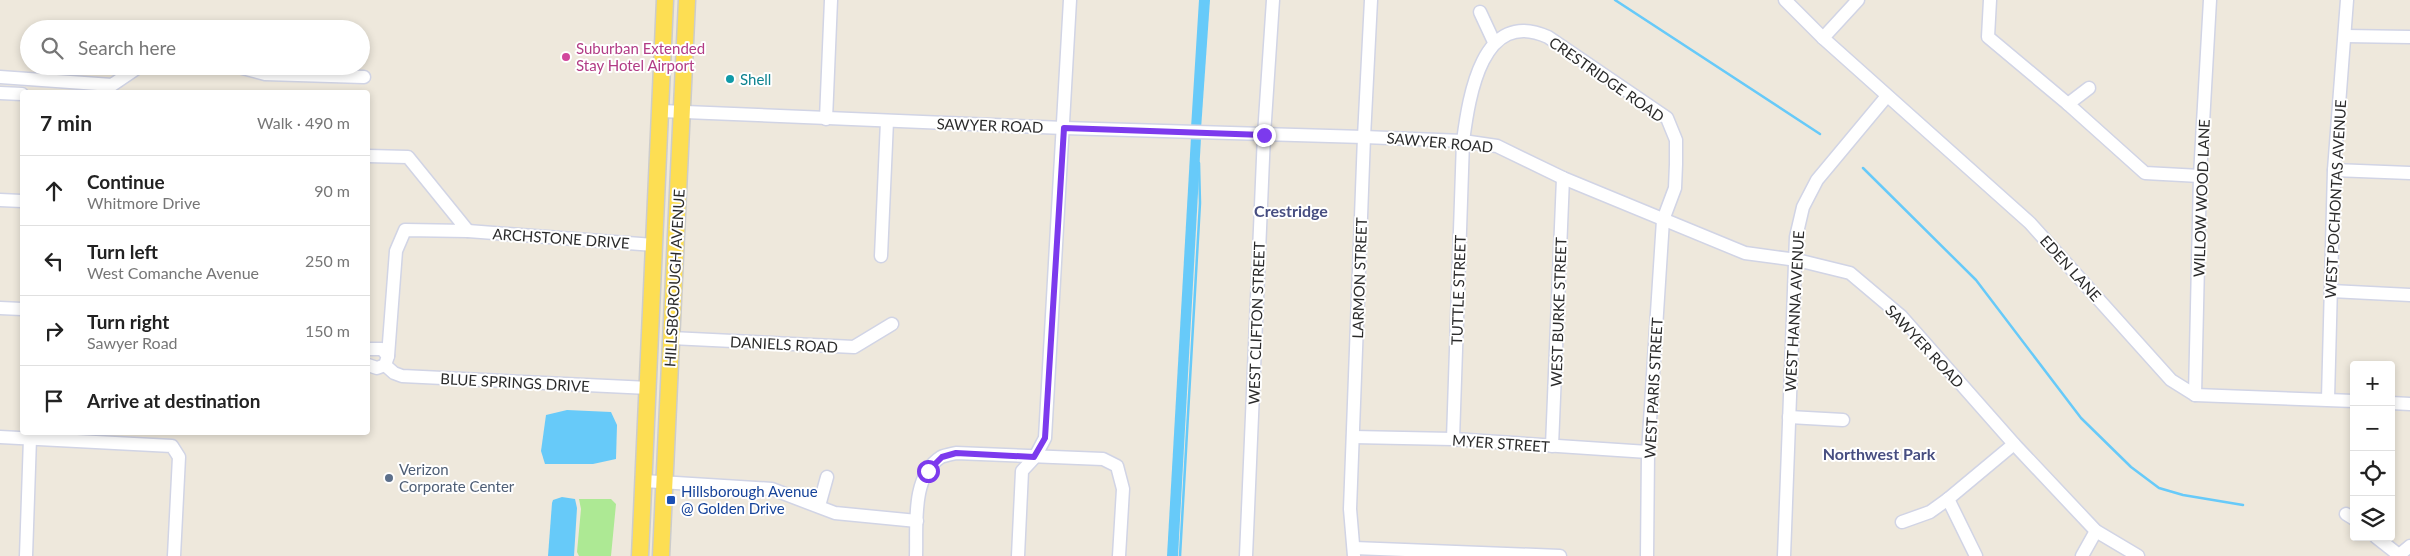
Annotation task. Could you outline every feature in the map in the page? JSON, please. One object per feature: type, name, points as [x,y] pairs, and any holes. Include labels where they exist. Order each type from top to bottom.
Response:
[{"type":"main road","name":"HILLSBOROUGH AVENUE","points":[[640,556],[665,0]]},
{"type":"main road","name":"HILLSBOROUGH AVENUE","points":[[661,556],[687,0]]},
{"type":"main road","points":[[658,172],[666,190],[664,246],[675,266]]},
{"type":"main road","points":[[654,245],[664,266],[661,353],[670,372]]},
{"type":"street","points":[[826,119],[831,0]]},
{"type":"street","points":[[1018,556],[1022,471],[1034,457],[1045,438],[1070,0]]},
{"type":"street","name":"WEST CLIFTON STREET","points":[[1246,556],[1264,135],[1273,0]]},
{"type":"street","name":"LARMON STREET","points":[[1354,552],[1350,508],[1371,0]]},
{"type":"street","points":[[1785,0],[1823,38],[1858,0]]},
{"type":"street","points":[[1990,0],[1988,37],[2068,104],[2145,173],[2200,176]]},
{"type":"street","name":"WILLOW WOOD LANE","points":[[2195,395],[2200,176],[2210,0]]},
{"type":"street","name":"WEST POCHONTAS AVENUE","points":[[2328,399],[2334,170],[2347,0]]},
{"type":"street","points":[[1463,141],[1472,91],[1494,42],[1480,12]]},
{"type":"street","name":"CRESTRIDGE ROAD","points":[[1494,42],[1506,34],[1522,30],[1536,32],[1548,37],[1666,118],[1676,140],[1676,164],[1675,188],[1663,220]]},
{"type":"street","points":[[2345,36],[2410,37]]},
{"type":"street","name":"EDEN LANE","points":[[1823,38],[2030,223],[2171,380],[2195,395]]},
{"type":"street","points":[[0,77],[112,85],[127,75]]},
{"type":"street","points":[[298,75],[364,77]]},
{"type":"street","points":[[2068,104],[2089,88]]},
{"type":"street","points":[[0,93],[20,94]]},
{"type":"street","name":"WEST HANNA AVENUE","points":[[1784,556],[1797,260],[1796,237],[1803,207],[1817,180],[1887,96]]},
{"type":"street","name":"SAWYER ROAD","points":[[661,111],[1064,128],[1463,141],[1497,146],[1563,178],[1745,253],[1797,260],[1850,273],[1901,316],[2014,444],[2096,531],[2138,556]]},
{"type":"street","points":[[881,256],[887,121]]},
{"type":"street","name":"TUTTLE STREET","points":[[1452,439],[1463,141]]},
{"type":"street","points":[[370,156],[408,158],[468,231]]},
{"type":"street","points":[[2334,170],[2410,173]]},
{"type":"street","name":"WEST BURKE STREET","points":[[1552,446],[1563,178]]},
{"type":"street","points":[[0,200],[20,201]]},
{"type":"street","name":"WEST PARIS STREET","points":[[1647,556],[1648,452],[1663,220]]},
{"type":"street","name":"ARCHSTONE DRIVE","points":[[387,361],[396,252],[405,230],[468,231],[654,245]]},
{"type":"street","points":[[2331,291],[2410,294]]},
{"type":"street","points":[[0,308],[20,310]]},
{"type":"street","name":"DANIELS ROAD","points":[[671,338],[854,347],[892,324]]},
{"type":"street","name":"BLUE SPRINGS DRIVE","points":[[370,349],[382,349],[394,373],[402,376],[649,388]]},
{"type":"street","points":[[370,366],[377,368],[387,361]]},
{"type":"street","points":[[2195,395],[2350,400]]},
{"type":"street","points":[[2395,402],[2410,404]]},
{"type":"street","points":[[1789,417],[1843,420]]},
{"type":"street","points":[[0,437],[172,446],[179,457],[174,556]]},
{"type":"street","name":"MYER STREET","points":[[1353,437],[1452,439],[1648,452]]},
{"type":"street","points":[[26,556],[30,438]]},
{"type":"street","points":[[1902,522],[1930,512],[2014,444]]},
{"type":"street","points":[[916,556],[920,487],[928,471],[942,457],[956,453],[1103,459],[1117,466],[1123,489],[1119,556]]},
{"type":"street","points":[[819,506],[827,477]]},
{"type":"street","points":[[644,481],[772,489],[835,513],[917,520]]},
{"type":"street","points":[[1948,499],[1976,556]]},
{"type":"street","points":[[2082,556],[2096,531]]},
{"type":"street","points":[[2381,541],[2399,556],[2410,546]]},
{"type":"street","points":[[1354,552],[1560,556]]},
{"type":"green space","points":[[579,499],[611,499],[616,504],[611,556],[579,556],[577,552],[581,509]]},
{"type":"water","points":[[1199,0],[1210,0],[1201,129],[1191,128]]},
{"type":"water","points":[[1191,137],[1201,138],[1178,556],[1167,556]]},
{"type":"water","points":[[567,410],[611,412],[617,425],[616,459],[593,464],[545,464],[541,451],[546,415]]},
{"type":"water","points":[[562,497],[575,499],[577,508],[574,556],[548,556],[552,503],[553,500]]},
{"type":"waterway","points":[[1615,0],[1820,134]]},
{"type":"waterway","points":[[1180,556],[1200,203],[1199,163]]},
{"type":"waterway","points":[[1863,168],[1976,280],[2081,418],[2131,467],[2159,488],[2183,495],[2243,505]]},
{"type":"place","name":"Suburban Extended Stay Hotel Airport","points":[[566,57]]},
{"type":"place","name":"Shell","points":[[730,79]]},
{"type":"place","name":"Verizon Corporate Center","points":[[389,478]]},
{"type":"place","name":"Hillsborough Avenue @ Golden Drive","points":[[671,500]]},
{"type":"district","name":"Crestridge","points":[[1291,210]]},
{"type":"district","name":"Northwest Park","points":[[1879,453]]},
{"type":"route","points":[[928,471],[942,457],[956,453],[1034,457],[1045,438],[1064,128],[1264,135]]}]
